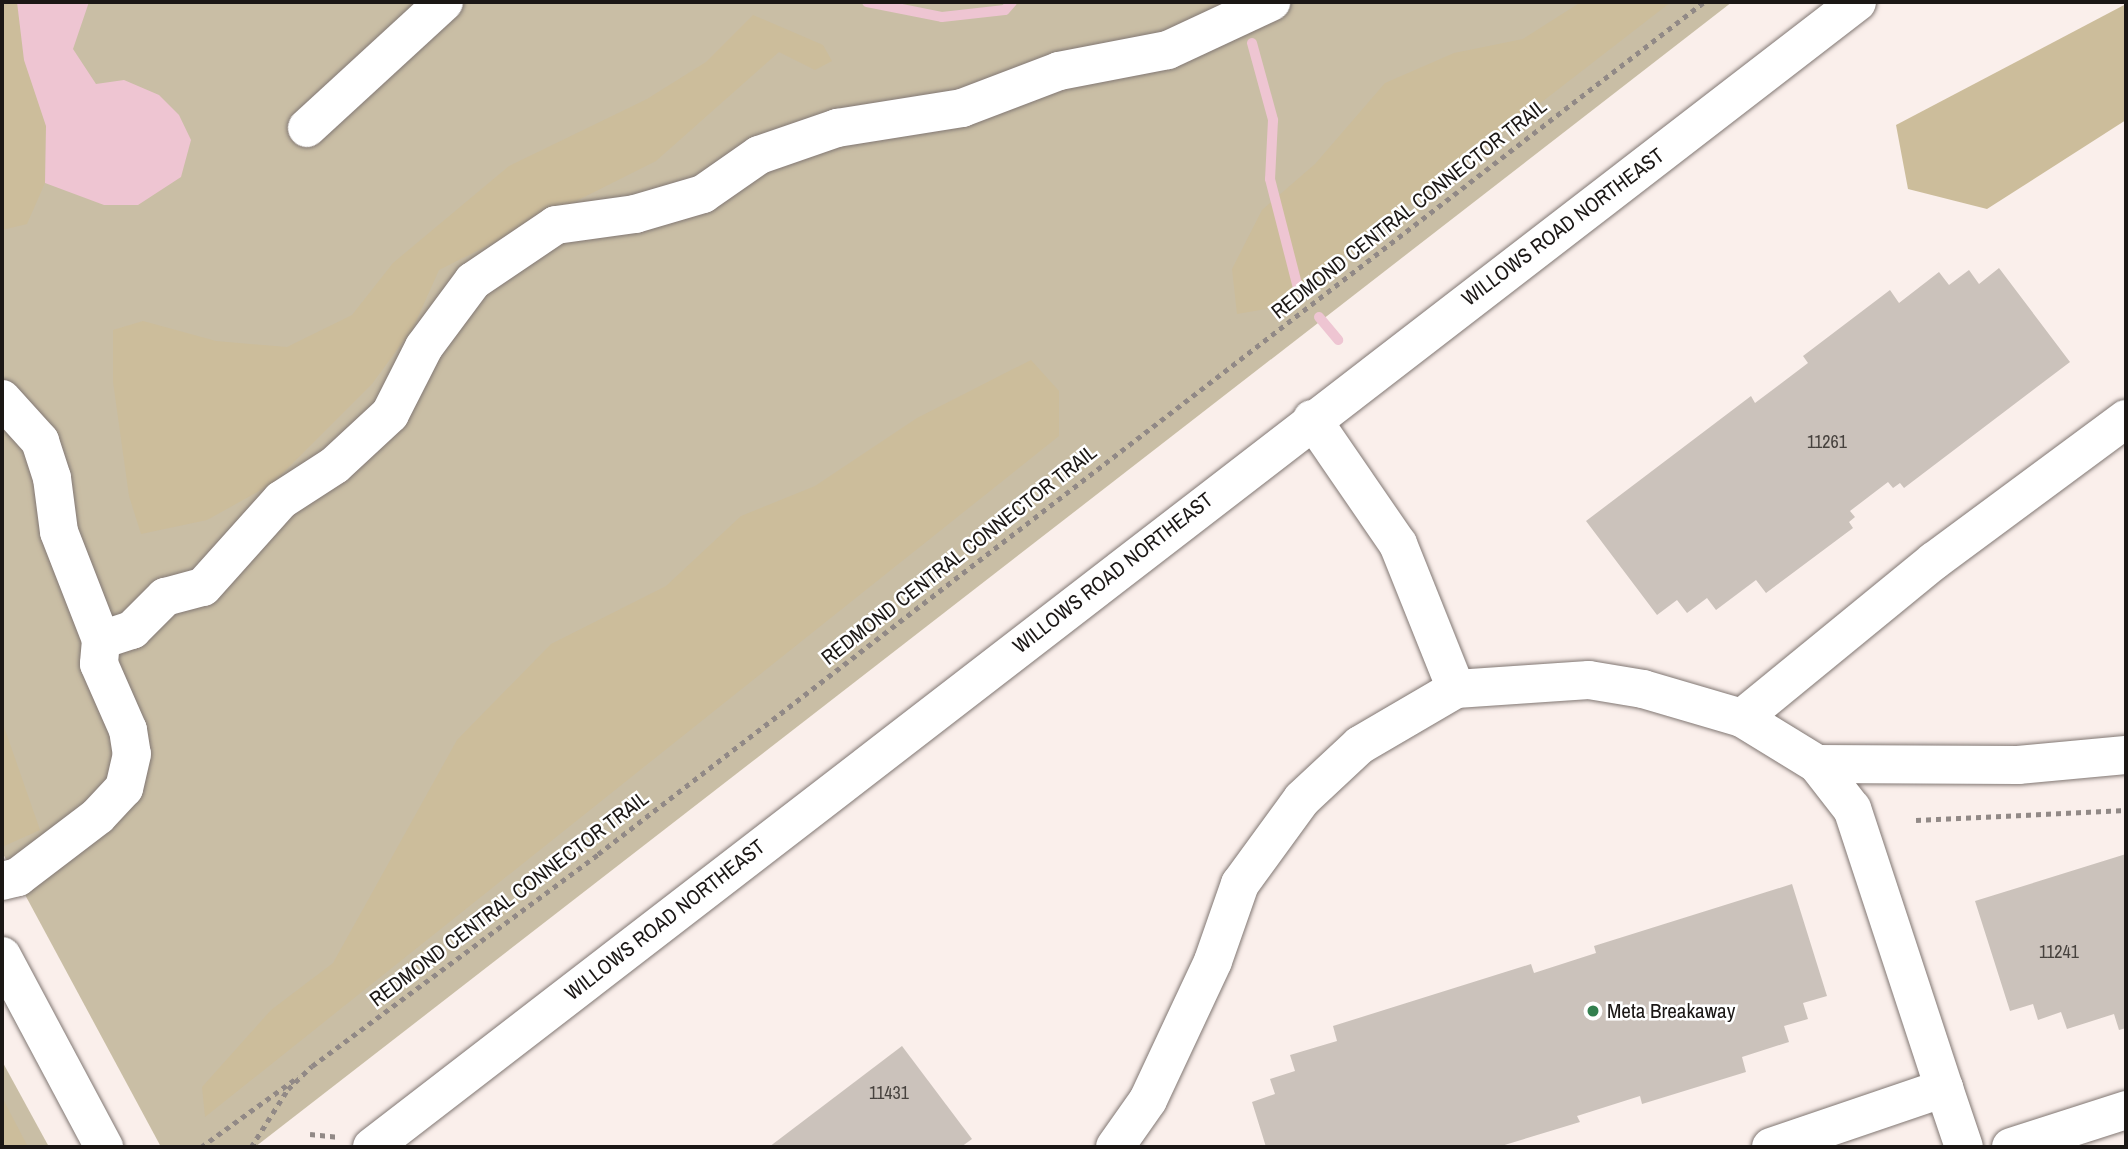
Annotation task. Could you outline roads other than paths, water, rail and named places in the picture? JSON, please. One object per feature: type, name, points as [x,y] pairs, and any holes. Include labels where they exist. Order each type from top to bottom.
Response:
[{"type":"main road","points":[[307,128],[443,2]]},
{"type":"main road","points":[[102,640],[132,630],[166,597],[203,587],[281,500],[335,465],[390,414],[424,347],[472,281],[556,225],[635,214],[703,194],[759,155],[837,128],[962,108],[1059,71],[1168,50],[1271,2]]},
{"type":"main road","name":"WILLOWS ROAD NORTHEAST","points":[[372,1147],[1312,419],[1857,2]]},
{"type":"main road","points":[[2,399],[40,441],[52,478],[59,532],[102,640],[99,664],[128,730],[132,754],[124,788],[62,846],[18,877],[2,881]]},
{"type":"main road","points":[[1312,419],[1398,544],[1456,689]]},
{"type":"main road","points":[[1742,718],[1934,561],[2126,419]]},
{"type":"main road","points":[[1115,1147],[1148,1100],[1213,961],[1240,884],[1302,799],[1360,745],[1456,689],[1589,680],[1643,689],[1742,718],[1817,764],[1852,809],[1964,1147]]},
{"type":"main road","points":[[1817,764],[2018,765],[2126,755]]},
{"type":"main road","points":[[2,956],[104,1147]]},
{"type":"main road","points":[[1771,1147],[1944,1088]]},
{"type":"main road","points":[[2011,1147],[2126,1110]]},
{"type":"waterway","points":[[867,2],[942,17],[1005,10],[1012,2]]},
{"type":"waterway","points":[[1252,43],[1273,120],[1270,179],[1298,288]]},
{"type":"waterway","points":[[1319,317],[1338,340]]},
{"type":"place","name":"Meta Breakaway","points":[[1593,1011]]}]
